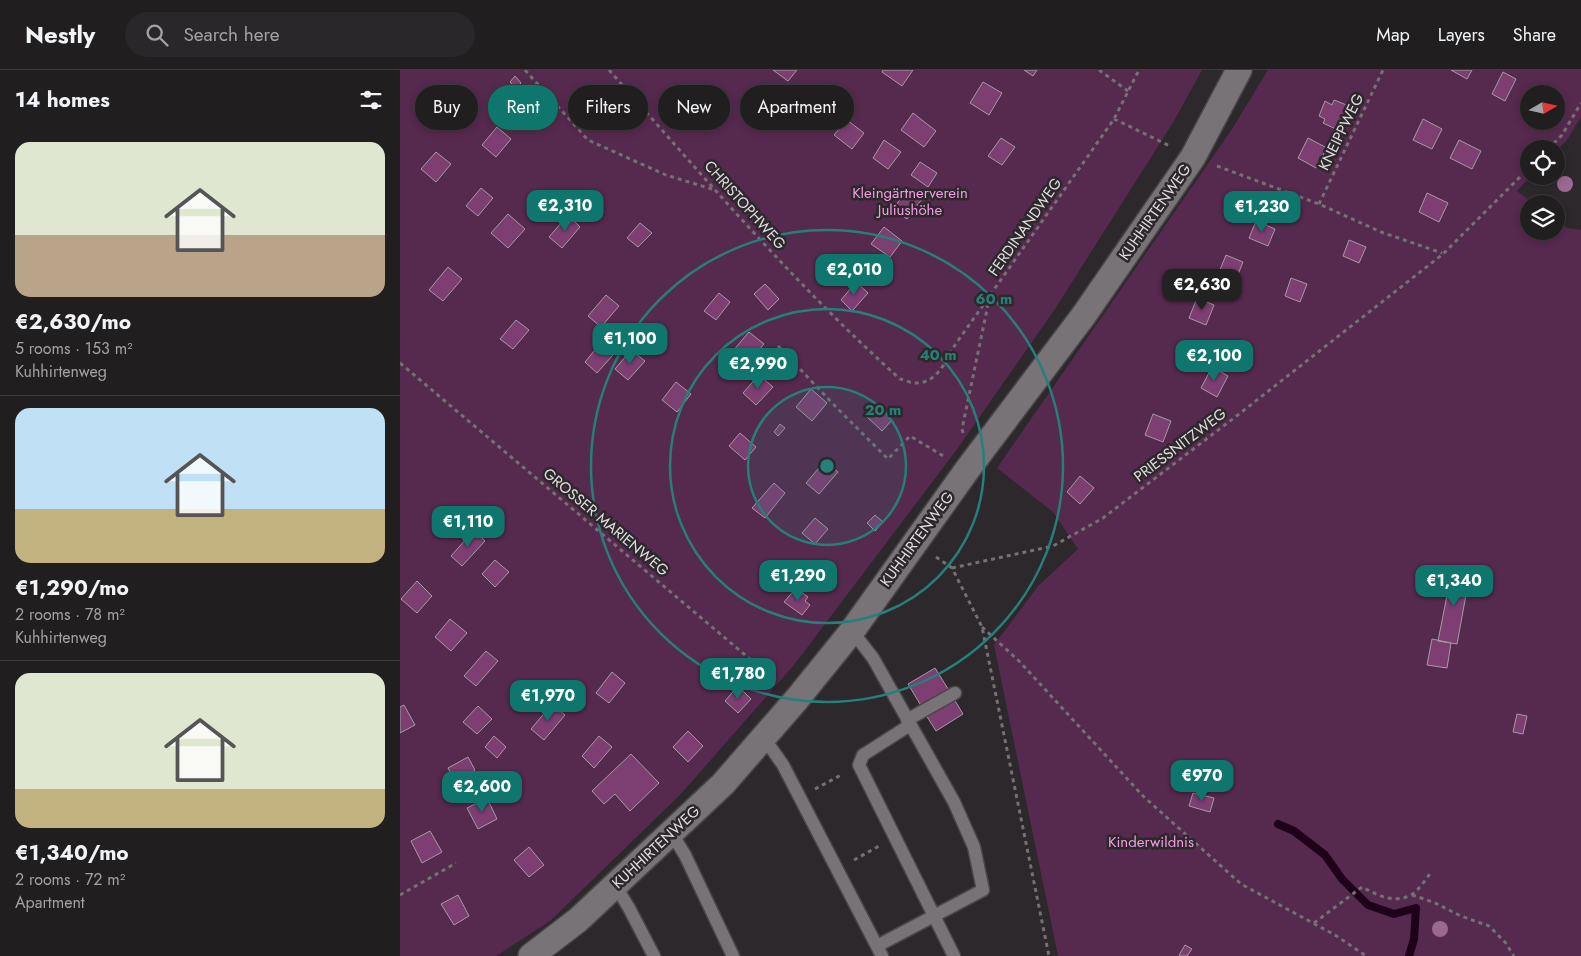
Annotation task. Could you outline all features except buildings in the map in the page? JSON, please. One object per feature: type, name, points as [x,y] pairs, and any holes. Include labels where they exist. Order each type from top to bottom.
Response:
[{"type":"street","name":"KUHHIRTENWEG","points":[[531,956],[578,920],[672,834],[723,784],[797,699],[852,631],[967,470],[1084,315],[1193,157],[1239,70]]},
{"type":"lane","points":[[764,738],[783,765],[879,951],[934,916],[983,890],[974,847],[954,802],[873,658],[852,631]]},
{"type":"lane","points":[[954,956],[858,765],[863,755],[908,722],[955,693]]},
{"type":"lane","points":[[672,834],[685,856],[733,956]]},
{"type":"lane","points":[[615,885],[654,956]]},
{"type":"path","points":[[525,70],[588,140],[666,175],[716,190]]},
{"type":"path","name":"CHRISTOPHWEG","points":[[609,70],[817,300],[900,379],[916,384]]},
{"type":"path","points":[[1099,70],[1128,91]]},
{"type":"path","name":"FERDINANDWEG","points":[[916,384],[939,374],[955,345],[1114,119],[1139,70]]},
{"type":"path","name":"KNEIPPWEG","points":[[1319,204],[1383,70]]},
{"type":"path","points":[[1557,140],[1581,103]]},
{"type":"path","points":[[1114,119],[1193,157],[1319,204],[1381,232],[1443,254]]},
{"type":"path","name":"PRIESSNITZWEG","points":[[952,568],[1053,546],[1103,518],[1443,254],[1520,177]]},
{"type":"path","points":[[967,470],[962,429],[990,297]]},
{"type":"path","points":[[778,346],[888,459],[910,436],[967,470]]},
{"type":"path","name":"GROSSER MARIENWEG","points":[[400,363],[797,699]]},
{"type":"path","points":[[916,541],[952,568],[982,626],[1049,956]]},
{"type":"path","points":[[982,626],[1019,661],[1143,796],[1241,884],[1335,935],[1366,956]]},
{"type":"path","points":[[800,797],[858,765]]},
{"type":"path","points":[[837,870],[895,837]]},
{"type":"path","points":[[400,894],[456,863]]},
{"type":"path","points":[[1412,895],[1430,874]]},
{"type":"path","points":[[1314,923],[1362,887],[1392,900],[1412,895],[1433,902],[1460,916],[1489,926],[1506,942],[1514,956]]},
{"type":"green space","name":"Kleingärtnerverein Juliushöhe","points":[[400,70],[1202,70],[1174,121],[1055,309],[955,452],[794,665],[680,795],[550,921],[496,956],[400,956]]},
{"type":"green space","name":"Kinderwildnis","points":[[1268,70],[1581,70],[1581,117],[1565,142],[1565,140],[1520,140],[1520,185],[1523,185],[1517,191],[1522,195],[1520,195],[1520,240],[1565,240],[1565,227],[1581,230],[1581,956],[1058,956],[994,645],[1038,586],[1078,549],[1053,512],[997,468],[1232,129]]},
{"type":"waterway","points":[[1278,824],[1294,831],[1325,855],[1342,879],[1368,905],[1394,914],[1416,908],[1414,939],[1409,956]]}]
